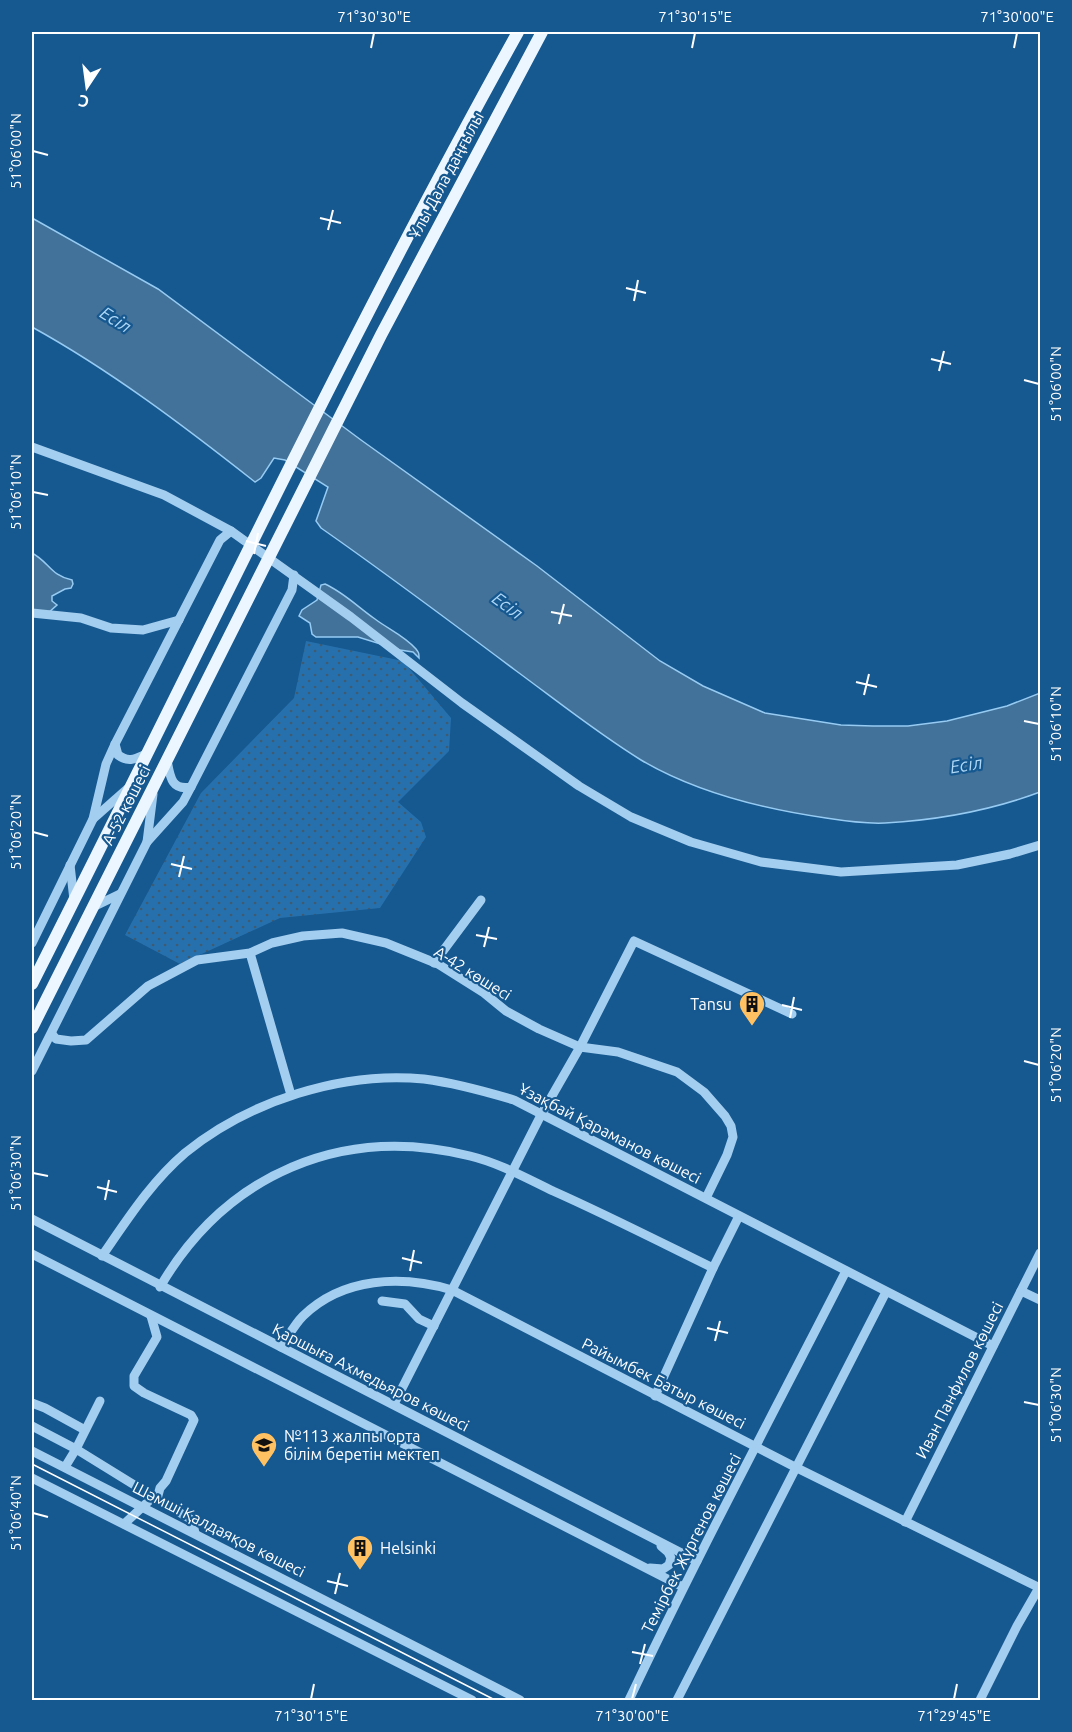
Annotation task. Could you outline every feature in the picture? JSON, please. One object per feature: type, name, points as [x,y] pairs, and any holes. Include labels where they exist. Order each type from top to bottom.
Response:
[{"type":"main road","name":"Ұлы Дала даңғылы","points":[[230,584],[461,134],[518,32]]},
{"type":"main road","name":"Ұлы Дала даңғылы","points":[[249,596],[381,335],[542,32]]},
{"type":"main road","name":"А-52 көшесі","points":[[32,984],[230,584]]},
{"type":"main road","name":"А-52 көшесі","points":[[32,1028],[249,596]]},
{"type":"street","points":[[32,447],[164,495],[231,531],[462,703],[579,786],[631,817],[691,842],[761,862],[841,872],[957,865],[1041,845]]},
{"type":"street","points":[[32,943],[93,819],[106,764],[115,744],[220,540],[231,531]]},
{"type":"street","points":[[32,1071],[147,842],[183,802],[191,787],[292,590],[294,576]]},
{"type":"street","points":[[32,613],[81,618],[111,628],[143,630],[179,620]]},
{"type":"street","points":[[115,744],[118,756],[125,760],[133,760],[146,754]]},
{"type":"street","points":[[167,760],[170,779],[175,786],[183,789],[191,787]]},
{"type":"street","points":[[93,819],[131,785]]},
{"type":"street","points":[[147,842],[153,787]]},
{"type":"street","points":[[70,865],[74,900]]},
{"type":"street","points":[[93,907],[120,894]]},
{"type":"street","points":[[434,963],[481,900]]},
{"type":"street","name":"А-42 көшесі","points":[[52,1034],[56,1039],[86,1040],[148,986],[197,960],[250,953],[272,943],[303,936],[342,933],[386,943],[434,963],[484,993],[506,1011],[580,1047],[618,1053],[677,1072],[704,1092],[725,1116],[733,1137],[706,1198]]},
{"type":"street","points":[[394,1404],[541,1116],[580,1047],[634,941],[792,1014]]},
{"type":"street","points":[[250,953],[291,1095]]},
{"type":"street","name":"Ұзақбай Қараманов көшесі","points":[[102,1256],[156,1182],[185,1153],[229,1123],[269,1103],[317,1088],[372,1079],[424,1079],[472,1088],[513,1100],[993,1346]]},
{"type":"street","points":[[160,1287],[176,1260],[202,1229],[224,1208],[252,1188],[312,1159],[347,1151],[387,1146],[424,1146],[472,1156],[609,1216],[712,1268]]},
{"type":"street","points":[[655,1396],[712,1268],[739,1216]]},
{"type":"street","name":"Қаршыға Ахмедьяров көшесі","points":[[32,1219],[160,1287],[394,1404],[697,1561]]},
{"type":"street","name":"Иван Панфилов көшесі","points":[[905,1522],[1041,1253]]},
{"type":"street","points":[[32,1254],[683,1587]]},
{"type":"street","name":"Темірбек Жүргенов көшесі","points":[[629,1701],[683,1587],[757,1448],[846,1271]]},
{"type":"street","name":"Райымбек Батыр көшесі","points":[[281,1347],[302,1317],[318,1304],[340,1293],[383,1281],[409,1280],[452,1290],[757,1448],[1040,1587]]},
{"type":"street","points":[[1021,1291],[1041,1300]]},
{"type":"street","points":[[677,1701],[886,1292]]},
{"type":"street","points":[[382,1301],[405,1304],[419,1319],[434,1326]]},
{"type":"street","points":[[151,1316],[157,1337],[134,1376],[134,1386],[144,1394],[191,1415],[194,1420],[166,1481],[160,1488],[158,1499]]},
{"type":"street","points":[[65,1467],[100,1401]]},
{"type":"street","points":[[32,1403],[85,1430]]},
{"type":"street","points":[[32,1426],[76,1449],[192,1520],[195,1533]]},
{"type":"street","name":"Шәмші Қалдаяқов көшесі","points":[[32,1451],[520,1701]]},
{"type":"street","points":[[32,1478],[472,1701]]},
{"type":"street","points":[[124,1524],[151,1499],[158,1499]]},
{"type":"street","points":[[643,1566],[663,1569],[669,1564],[671,1558],[668,1552],[652,1539]]},
{"type":"street","points":[[980,1701],[1017,1626],[1040,1587]]},
{"type":"street","points":[[635,1687],[638,1701]]},
{"type":"shaded area","points":[[306,641],[403,661],[451,718],[449,751],[398,802],[421,822],[426,837],[380,908],[280,918],[180,964],[125,935],[201,793],[294,698]]},
{"type":"water","name":"Есіл","points":[[32,218],[158,289],[361,440],[537,566],[660,661],[703,686],[765,713],[841,725],[873,726],[908,726],[947,721],[1007,706],[1040,693],[1040,792],[984,809],[944,817],[905,822],[863,823],[802,814],[731,798],[662,772],[593,728],[321,528],[316,521],[328,487],[285,460],[274,458],[261,478],[255,482],[201,440],[90,361],[32,327]]},
{"type":"water","points":[[32,553],[59,575],[72,580],[71,588],[52,596],[52,601],[57,605],[48,613],[32,615]]},
{"type":"water","points":[[325,584],[407,640],[418,651],[419,658],[413,652],[358,637],[316,637],[312,634],[310,623],[299,616],[302,610],[317,600],[321,585]]},
{"type":"tram line","points":[[32,1464],[495,1700]]},
{"type":"place","name":"Tansu","points":[[752,1027]]},
{"type":"place","name":"№113 жалпы орта білім беретін мектеп","points":[[264,1468]]},
{"type":"place","name":"Helsinki","points":[[360,1571]]}]
